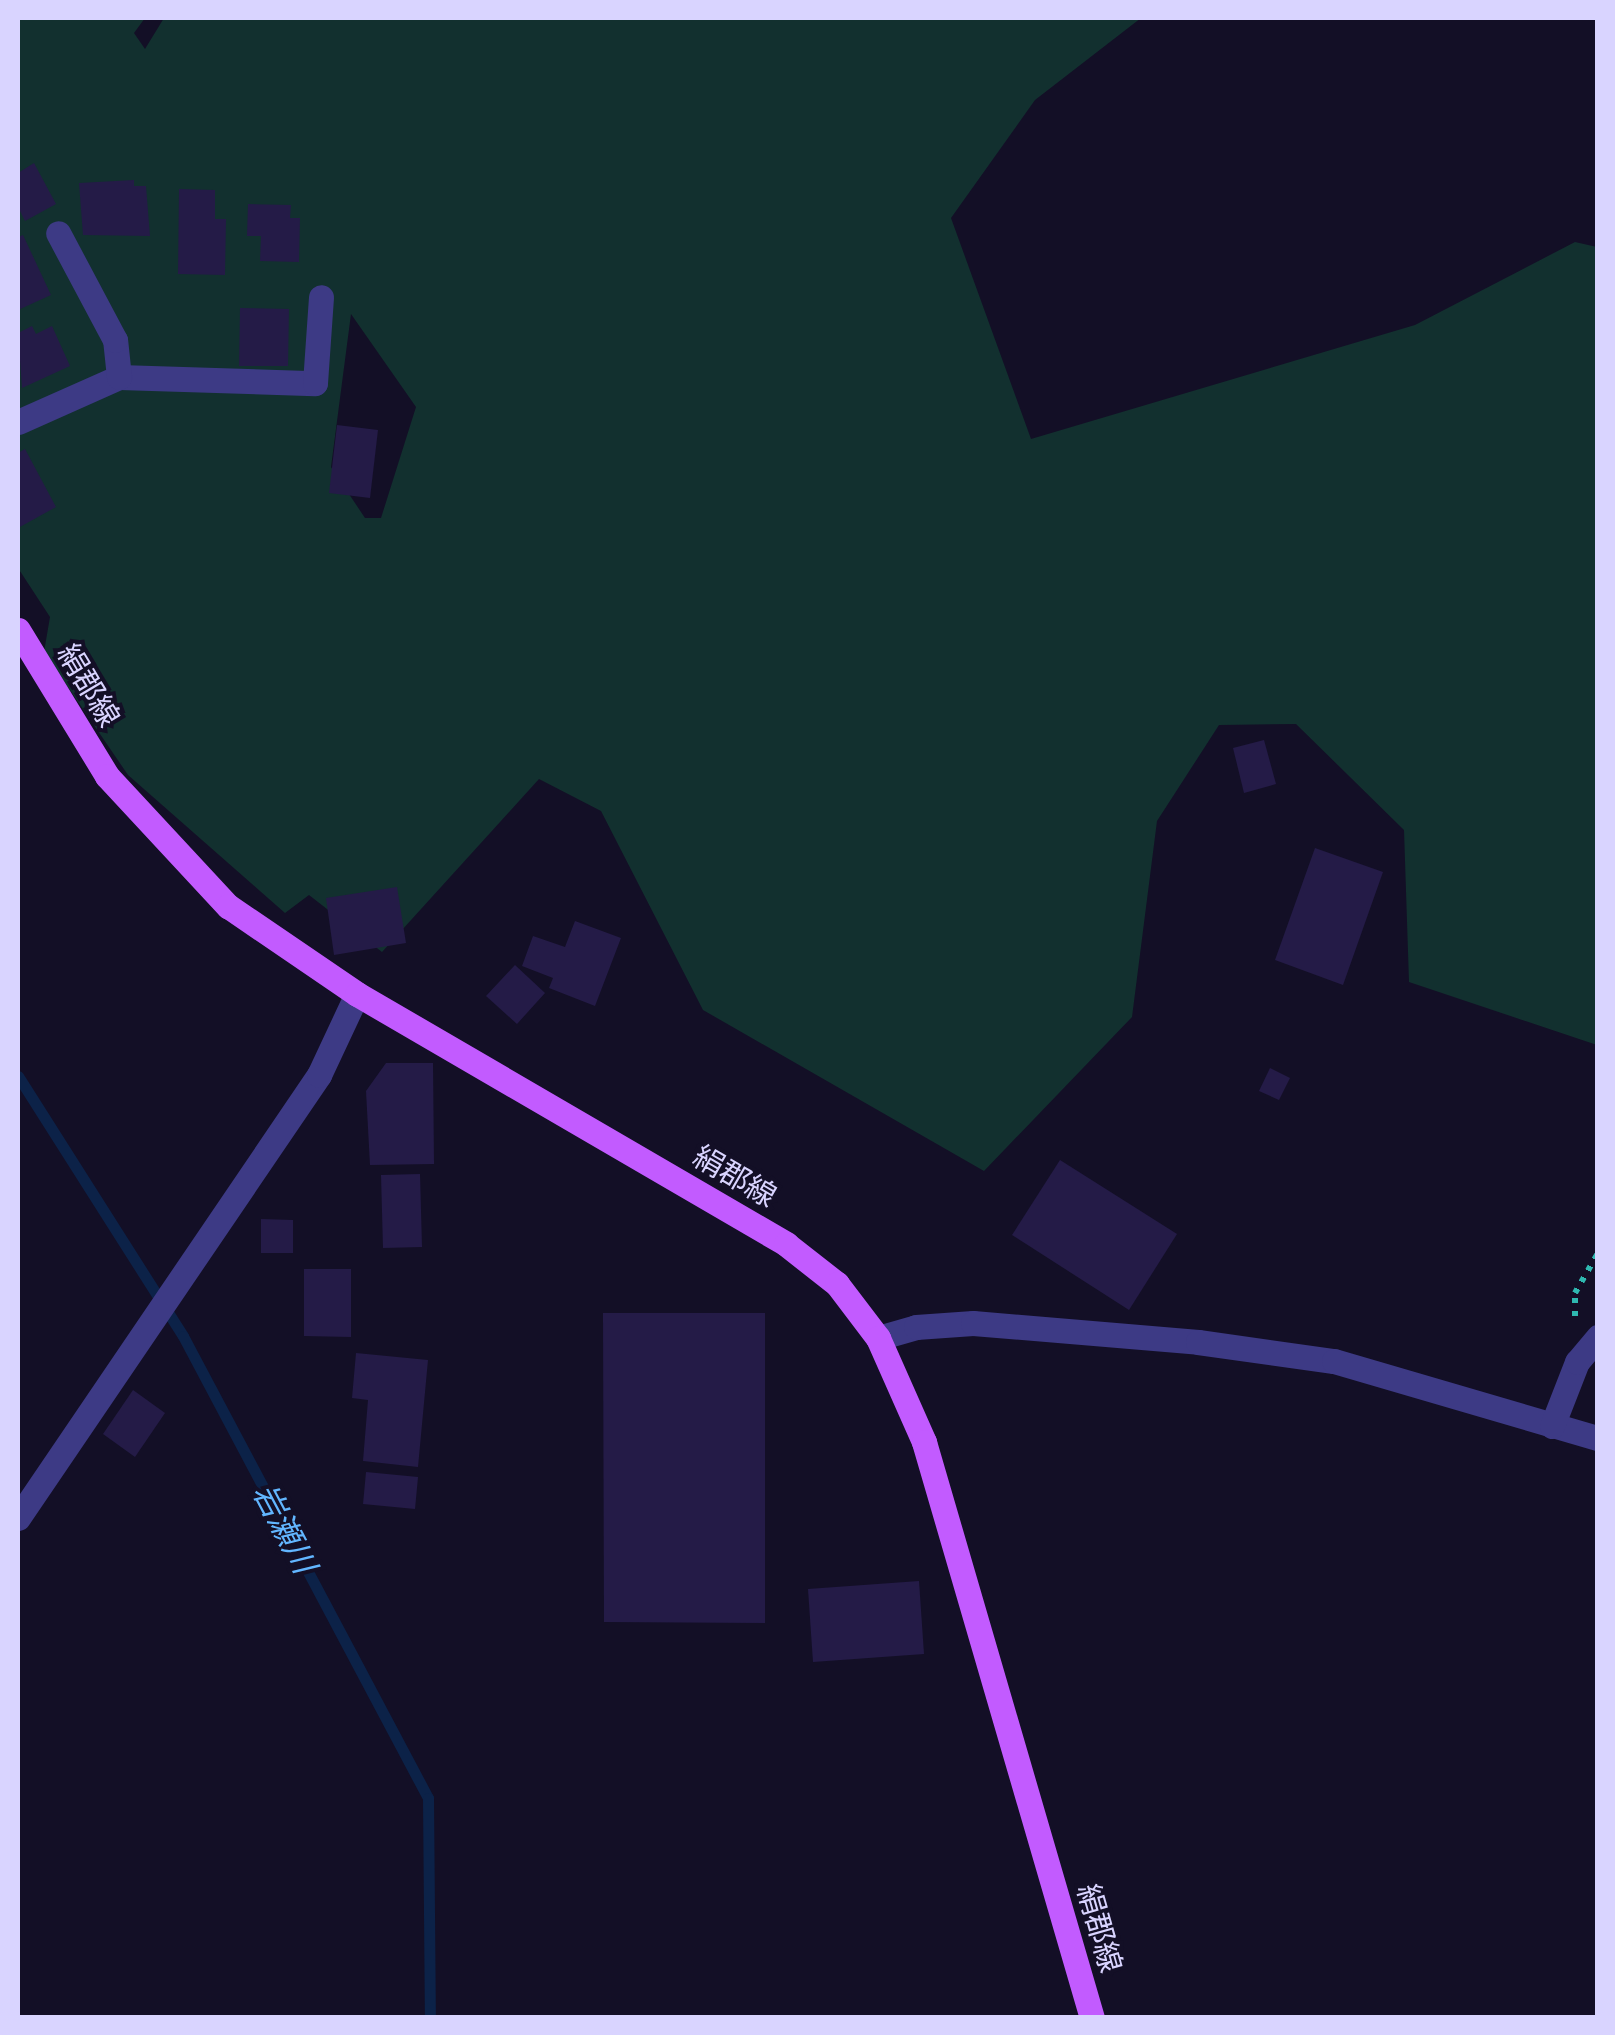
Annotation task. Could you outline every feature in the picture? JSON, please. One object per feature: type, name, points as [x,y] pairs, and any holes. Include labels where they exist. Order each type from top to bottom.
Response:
[{"type":"main road","name":"絹郡線","points":[[18,630],[106,776],[162,841],[228,906],[357,994],[786,1244],[836,1284],[878,1338],[924,1442],[1092,2018]]},
{"type":"street","points":[[58,233],[116,340],[120,376]]},
{"type":"street","points":[[18,418],[120,376],[315,383],[321,297]]},
{"type":"street","points":[[18,1518],[320,1074],[357,994]]},
{"type":"street","points":[[878,1338],[916,1327],[973,1323],[1198,1342],[1334,1361],[1598,1438]]},
{"type":"street","points":[[1552,1426],[1577,1362],[1598,1337]]},
{"type":"path","points":[[1577,1362],[1574,1293],[1598,1253]]},
{"type":"green space","points":[[18,18],[145,18],[134,33],[145,49],[164,18],[1141,18],[1035,100],[951,218],[1031,439],[1415,325],[1575,242],[1597,247],[1597,1045],[1409,982],[1404,830],[1296,724],[1219,725],[1157,821],[1132,1017],[984,1171],[703,1010],[601,811],[539,779],[382,952],[309,895],[285,913],[128,775],[44,652],[50,617],[18,568]],"holes":[[[351,314],[416,407],[381,518],[365,518],[331,467]]]},
{"type":"building","points":[[34,163],[56,204],[25,221],[18,207],[18,173]]},
{"type":"building","points":[[134,180],[134,186],[146,186],[150,236],[83,235],[79,183]]},
{"type":"building","points":[[179,189],[215,190],[215,219],[226,219],[225,275],[178,274]]},
{"type":"building","points":[[248,204],[291,205],[290,218],[300,218],[299,262],[260,261],[261,236],[247,236]]},
{"type":"building","points":[[23,235],[51,295],[18,310],[18,237]]},
{"type":"building","points":[[240,308],[289,309],[288,366],[239,366]]},
{"type":"building","points":[[32,326],[36,334],[52,326],[70,366],[22,388],[18,333]]},
{"type":"building","points":[[337,425],[378,430],[370,498],[329,493]]},
{"type":"building","points":[[25,449],[56,507],[18,528],[18,453]]},
{"type":"building","points":[[1264,740],[1276,784],[1244,793],[1233,748]]},
{"type":"building","points":[[1315,848],[1383,872],[1343,985],[1275,960]]},
{"type":"building","points":[[397,887],[406,943],[334,955],[326,898]]},
{"type":"building","points":[[575,921],[621,938],[595,1006],[549,988],[553,978],[522,966],[533,936],[565,947]]},
{"type":"building","points":[[515,965],[545,993],[517,1024],[486,996]]},
{"type":"building","points":[[386,1063],[433,1063],[434,1164],[370,1165],[366,1091]]},
{"type":"building","points":[[1270,1068],[1290,1078],[1279,1100],[1259,1091]]},
{"type":"building","points":[[1060,1160],[1177,1234],[1129,1310],[1012,1235]]},
{"type":"building","points":[[420,1174],[422,1247],[383,1248],[381,1175]]},
{"type":"building","points":[[261,1219],[293,1220],[293,1253],[261,1253]]},
{"type":"building","points":[[304,1269],[351,1269],[351,1337],[304,1336]]},
{"type":"building","points":[[603,1313],[765,1313],[765,1623],[604,1622]]},
{"type":"building","points":[[356,1353],[428,1360],[418,1467],[363,1461],[368,1400],[352,1398]]},
{"type":"building","points":[[133,1390],[165,1413],[135,1457],[103,1434]]},
{"type":"building","points":[[366,1472],[418,1477],[415,1509],[363,1504]]},
{"type":"building","points":[[919,1581],[924,1654],[813,1662],[808,1589]]},
{"type":"waterway","name":"岩瀬川","points":[[18,1076],[183,1336],[428,1798],[430,2018]]}]
